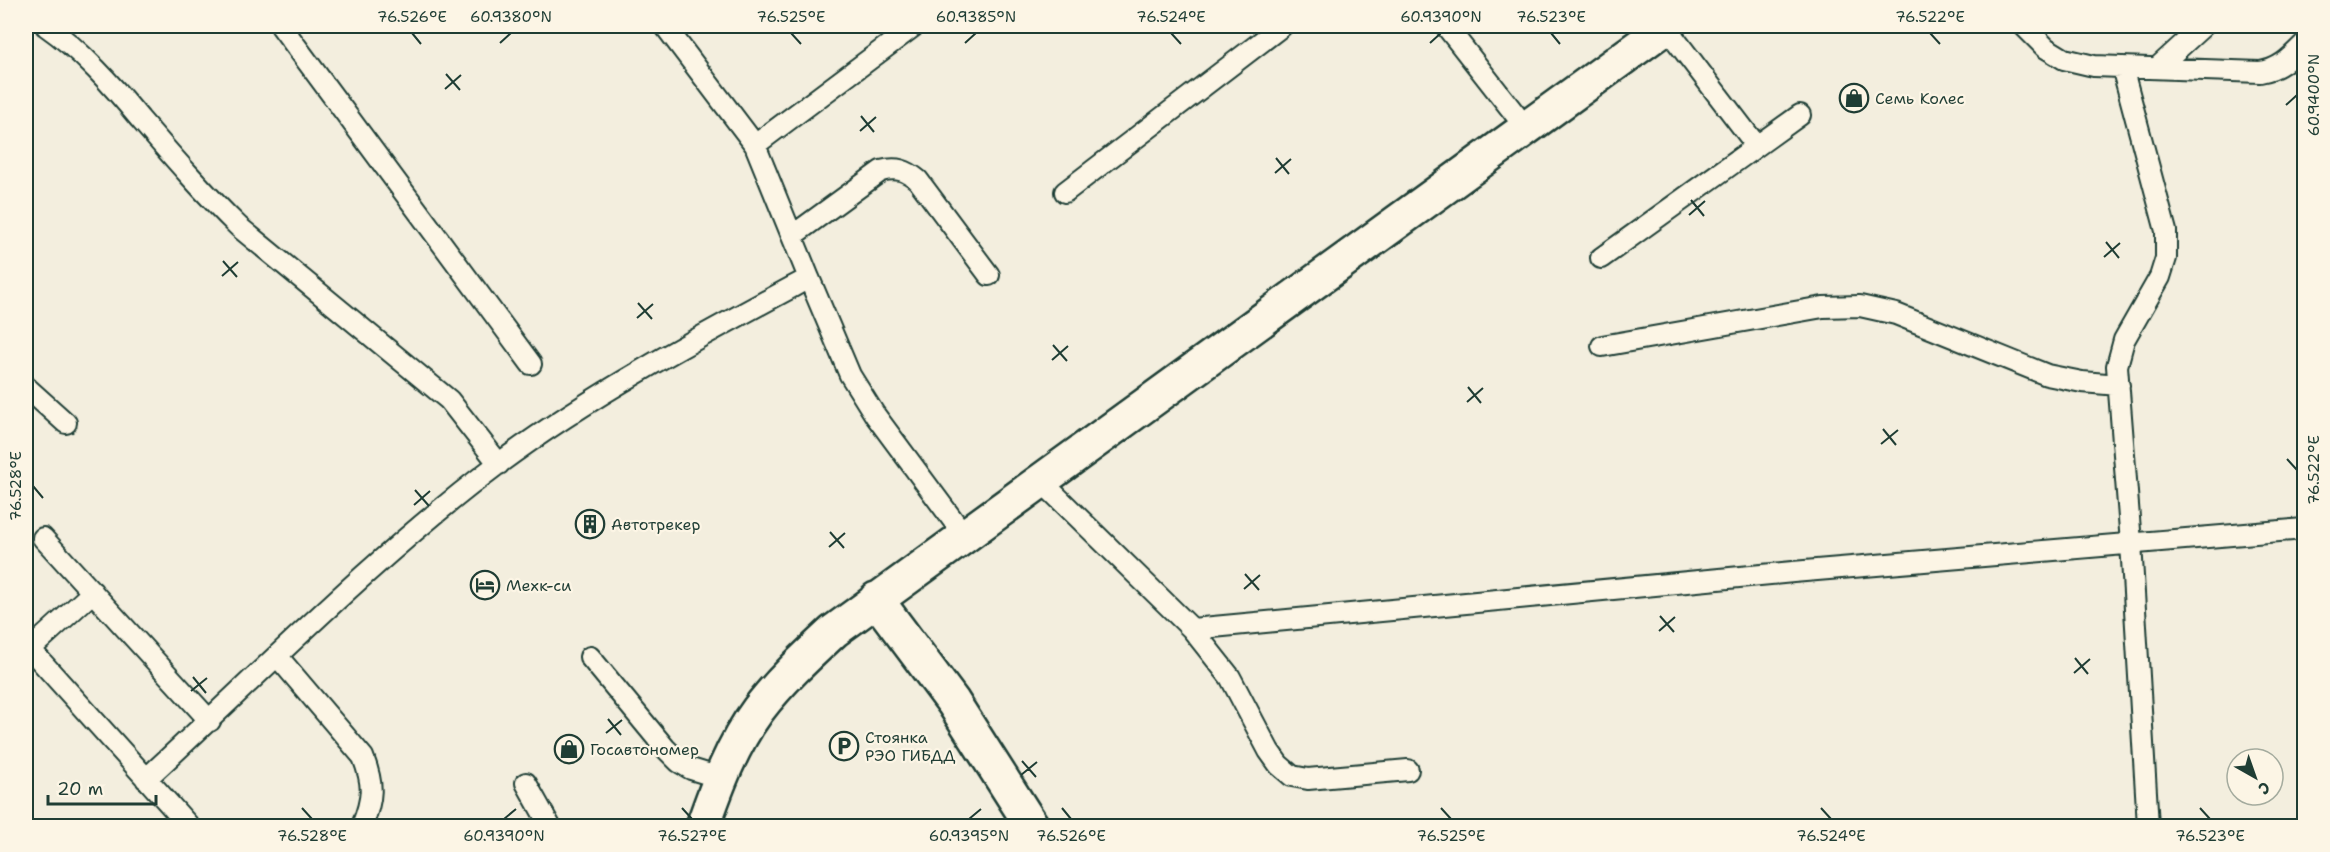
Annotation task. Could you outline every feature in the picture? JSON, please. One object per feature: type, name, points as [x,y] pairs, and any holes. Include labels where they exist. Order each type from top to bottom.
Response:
[{"type":"street","points":[[703,826],[720,778],[756,712],[777,686],[834,631],[1666,26]]},
{"type":"street","points":[[876,599],[953,702],[1032,826]]},
{"type":"lane","points":[[46,26],[82,55],[114,88],[210,199],[238,227],[449,400],[499,464]]},
{"type":"lane","points":[[281,26],[531,364]]},
{"type":"lane","points":[[665,26],[755,145],[850,375],[875,415],[964,536]]},
{"type":"lane","points":[[755,145],[914,26]]},
{"type":"lane","points":[[1065,192],[1282,26]]},
{"type":"lane","points":[[1446,26],[1526,128]]},
{"type":"lane","points":[[1666,26],[1756,146]]},
{"type":"lane","points":[[2024,26],[2046,48],[2064,59],[2094,66],[2260,72],[2271,70],[2285,63],[2304,44]]},
{"type":"lane","points":[[2157,68],[2203,26]]},
{"type":"lane","points":[[2122,67],[2166,231],[2166,258],[2160,277],[2124,340],[2117,366],[2131,543],[2148,826]]},
{"type":"lane","points":[[1601,258],[1800,115]]},
{"type":"lane","points":[[792,236],[880,171],[892,168],[907,171],[918,180],[989,275]]},
{"type":"lane","points":[[147,779],[400,543],[499,464],[592,400],[809,278]]},
{"type":"lane","points":[[1602,346],[1823,307],[1860,306],[1896,314],[2047,375],[2082,382],[2119,385]]},
{"type":"lane","points":[[26,387],[66,423]]},
{"type":"lane","points":[[1040,480],[1192,629],[1230,677],[1269,751],[1279,765],[1292,776],[1308,779],[1408,770]]},
{"type":"lane","points":[[1192,629],[1793,572],[2304,529]]},
{"type":"lane","points":[[43,538],[210,721]]},
{"type":"lane","points":[[93,592],[28,651],[189,826]]},
{"type":"lane","points":[[278,657],[363,757],[371,777],[372,802],[362,826]]},
{"type":"lane","points":[[590,657],[664,748],[679,762],[691,769],[720,778]]},
{"type":"lane","points":[[526,783],[550,826]]},
{"type":"place","name":"Семь Колес","points":[[1854,98]]},
{"type":"place","name":"Автотрекер","points":[[590,524]]},
{"type":"place","name":"Мехк-си","points":[[485,585]]},
{"type":"place","name":"Стоянка РЭО ГИБДД","points":[[844,746]]},
{"type":"place","name":"Госавтономер","points":[[569,749]]}]
